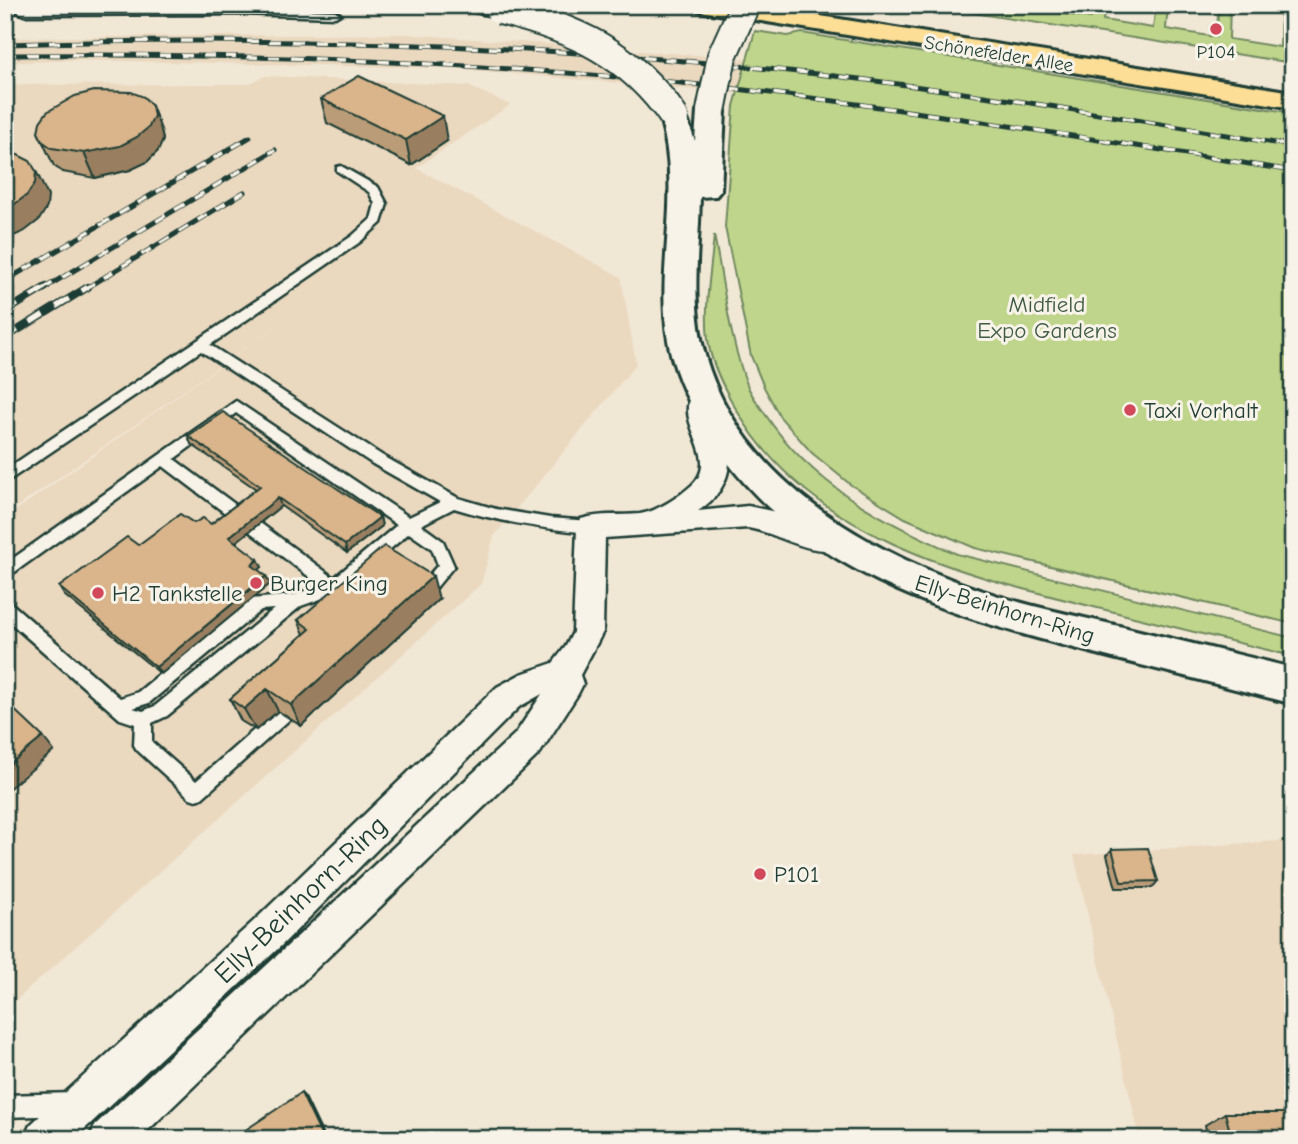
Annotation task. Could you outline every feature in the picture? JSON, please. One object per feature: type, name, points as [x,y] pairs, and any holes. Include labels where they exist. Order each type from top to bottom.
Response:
[{"type":"highway","name":"Schönefelder Allee","points":[[706,5],[1293,100]]},
{"type":"highway","name":"Schönefelder Allee","points":[[843,5],[1293,76]]},
{"type":"street","points":[[683,252],[702,227],[711,111],[720,57],[731,27],[745,5]]},
{"type":"street","name":"Elly-Beinhorn-Ring","points":[[488,8],[568,31],[613,54],[653,88],[674,117],[681,136],[687,183],[681,314],[695,378],[702,397],[748,467],[802,516],[833,539],[897,574],[961,600],[1007,615],[1293,686]]},
{"type":"street","name":"Elly-Beinhorn-Ring","points":[[44,1139],[269,932],[508,697],[564,673],[578,654],[588,632],[591,527],[646,526],[701,495],[717,471],[717,457],[712,441],[699,416],[702,397]]},
{"type":"street","points":[[646,526],[748,517],[766,520],[804,536],[833,539]]},
{"type":"street","name":"Elly-Beinhorn-Ring","points":[[109,1139],[528,743],[567,684],[564,673]]},
{"type":"lane","points":[[8,5],[24,12],[131,8],[335,14]]},
{"type":"lane","points":[[5,478],[356,239],[377,220],[381,204],[373,190],[341,169]]},
{"type":"lane","points":[[201,345],[378,460],[453,502],[496,515],[550,524],[591,527]]},
{"type":"lane","points":[[5,573],[236,406],[439,545],[446,566],[425,589]]},
{"type":"lane","points":[[164,459],[334,587]]},
{"type":"lane","points":[[117,706],[143,698],[257,604],[295,601],[334,587],[409,523],[453,502]]},
{"type":"lane","points":[[5,608],[126,714],[144,719],[161,711],[295,601]]},
{"type":"lane","points":[[144,719],[143,746],[196,792],[284,714]]},
{"type":"lane","points":[[5,1106],[82,1104]]},
{"type":"shaded area","points":[[405,34],[820,64],[740,94],[451,68],[71,60],[5,63],[5,38]]},
{"type":"shaded area","points":[[265,76],[468,86],[510,105],[416,168],[621,277],[636,364],[494,536],[481,584],[5,1010],[5,518],[297,312],[5,515],[5,85],[248,84]]},
{"type":"shaded area","points":[[1293,840],[1293,1139],[1140,1139],[1074,855]]},
{"type":"green space","points":[[923,5],[1043,5],[1043,11],[1091,18],[1094,5],[1106,5],[1103,20],[1153,28],[1156,5],[1168,5],[1166,29],[1216,37],[1219,5],[1230,5],[1229,39],[1280,47],[1281,5],[1292,5],[1293,63]]},
{"type":"green space","name":"Midfield Expo Gardens","points":[[755,31],[788,36],[802,33],[1293,113],[1293,624],[975,548],[905,518],[851,485],[812,453],[780,417],[751,356],[725,227],[734,106]]},
{"type":"green space","points":[[714,235],[732,331],[741,369],[750,390],[783,439],[826,481],[876,514],[957,554],[1293,638],[1293,656],[1051,596],[947,565],[897,545],[849,521],[806,490],[768,454],[736,409],[713,362],[707,319]]},
{"type":"building","points":[[359,76],[443,116],[406,140],[321,99]]},
{"type":"building","points":[[94,91],[131,92],[144,97],[152,106],[154,116],[149,127],[120,146],[84,153],[52,148],[42,141],[38,132],[40,122],[47,112],[75,96]]},
{"type":"building","points":[[5,152],[30,161],[36,171],[35,183],[27,195],[5,209]]},
{"type":"building","points":[[223,412],[380,517],[345,545],[278,498],[229,537],[258,559],[252,565],[266,576],[156,667],[59,587],[127,537],[138,545],[180,514],[194,523],[203,518],[211,524],[260,486],[188,436]]},
{"type":"building","points":[[384,546],[433,576],[291,705],[267,689],[244,709],[230,699],[310,629],[298,620]]},
{"type":"building","points":[[5,701],[43,737],[5,768]]},
{"type":"building","points":[[1148,848],[1158,881],[1121,882],[1112,849]]},
{"type":"building","points":[[301,1093],[323,1139],[232,1139]]},
{"type":"building","points":[[1225,1113],[1293,1113],[1293,1139],[1232,1139]]},
{"type":"railway","points":[[5,44],[310,42],[513,49],[716,64],[937,89],[1293,146]]},
{"type":"railway","points":[[5,55],[317,59],[629,78],[879,107],[1293,171]]},
{"type":"railway","points":[[5,281],[250,137]]},
{"type":"railway","points":[[43,289],[275,150]]},
{"type":"railway","points":[[85,289],[244,192]]},
{"type":"railway","points":[[5,312],[46,287]]},
{"type":"railway","points":[[5,338],[88,287]]},
{"type":"place","name":"P104","points":[[1216,29]]},
{"type":"place","name":"Taxi Vorhalt","points":[[1130,410]]},
{"type":"place","name":"Burger King","points":[[256,583]]},
{"type":"place","name":"H2 Tankstelle","points":[[98,593]]},
{"type":"place","name":"P101","points":[[760,874]]}]
